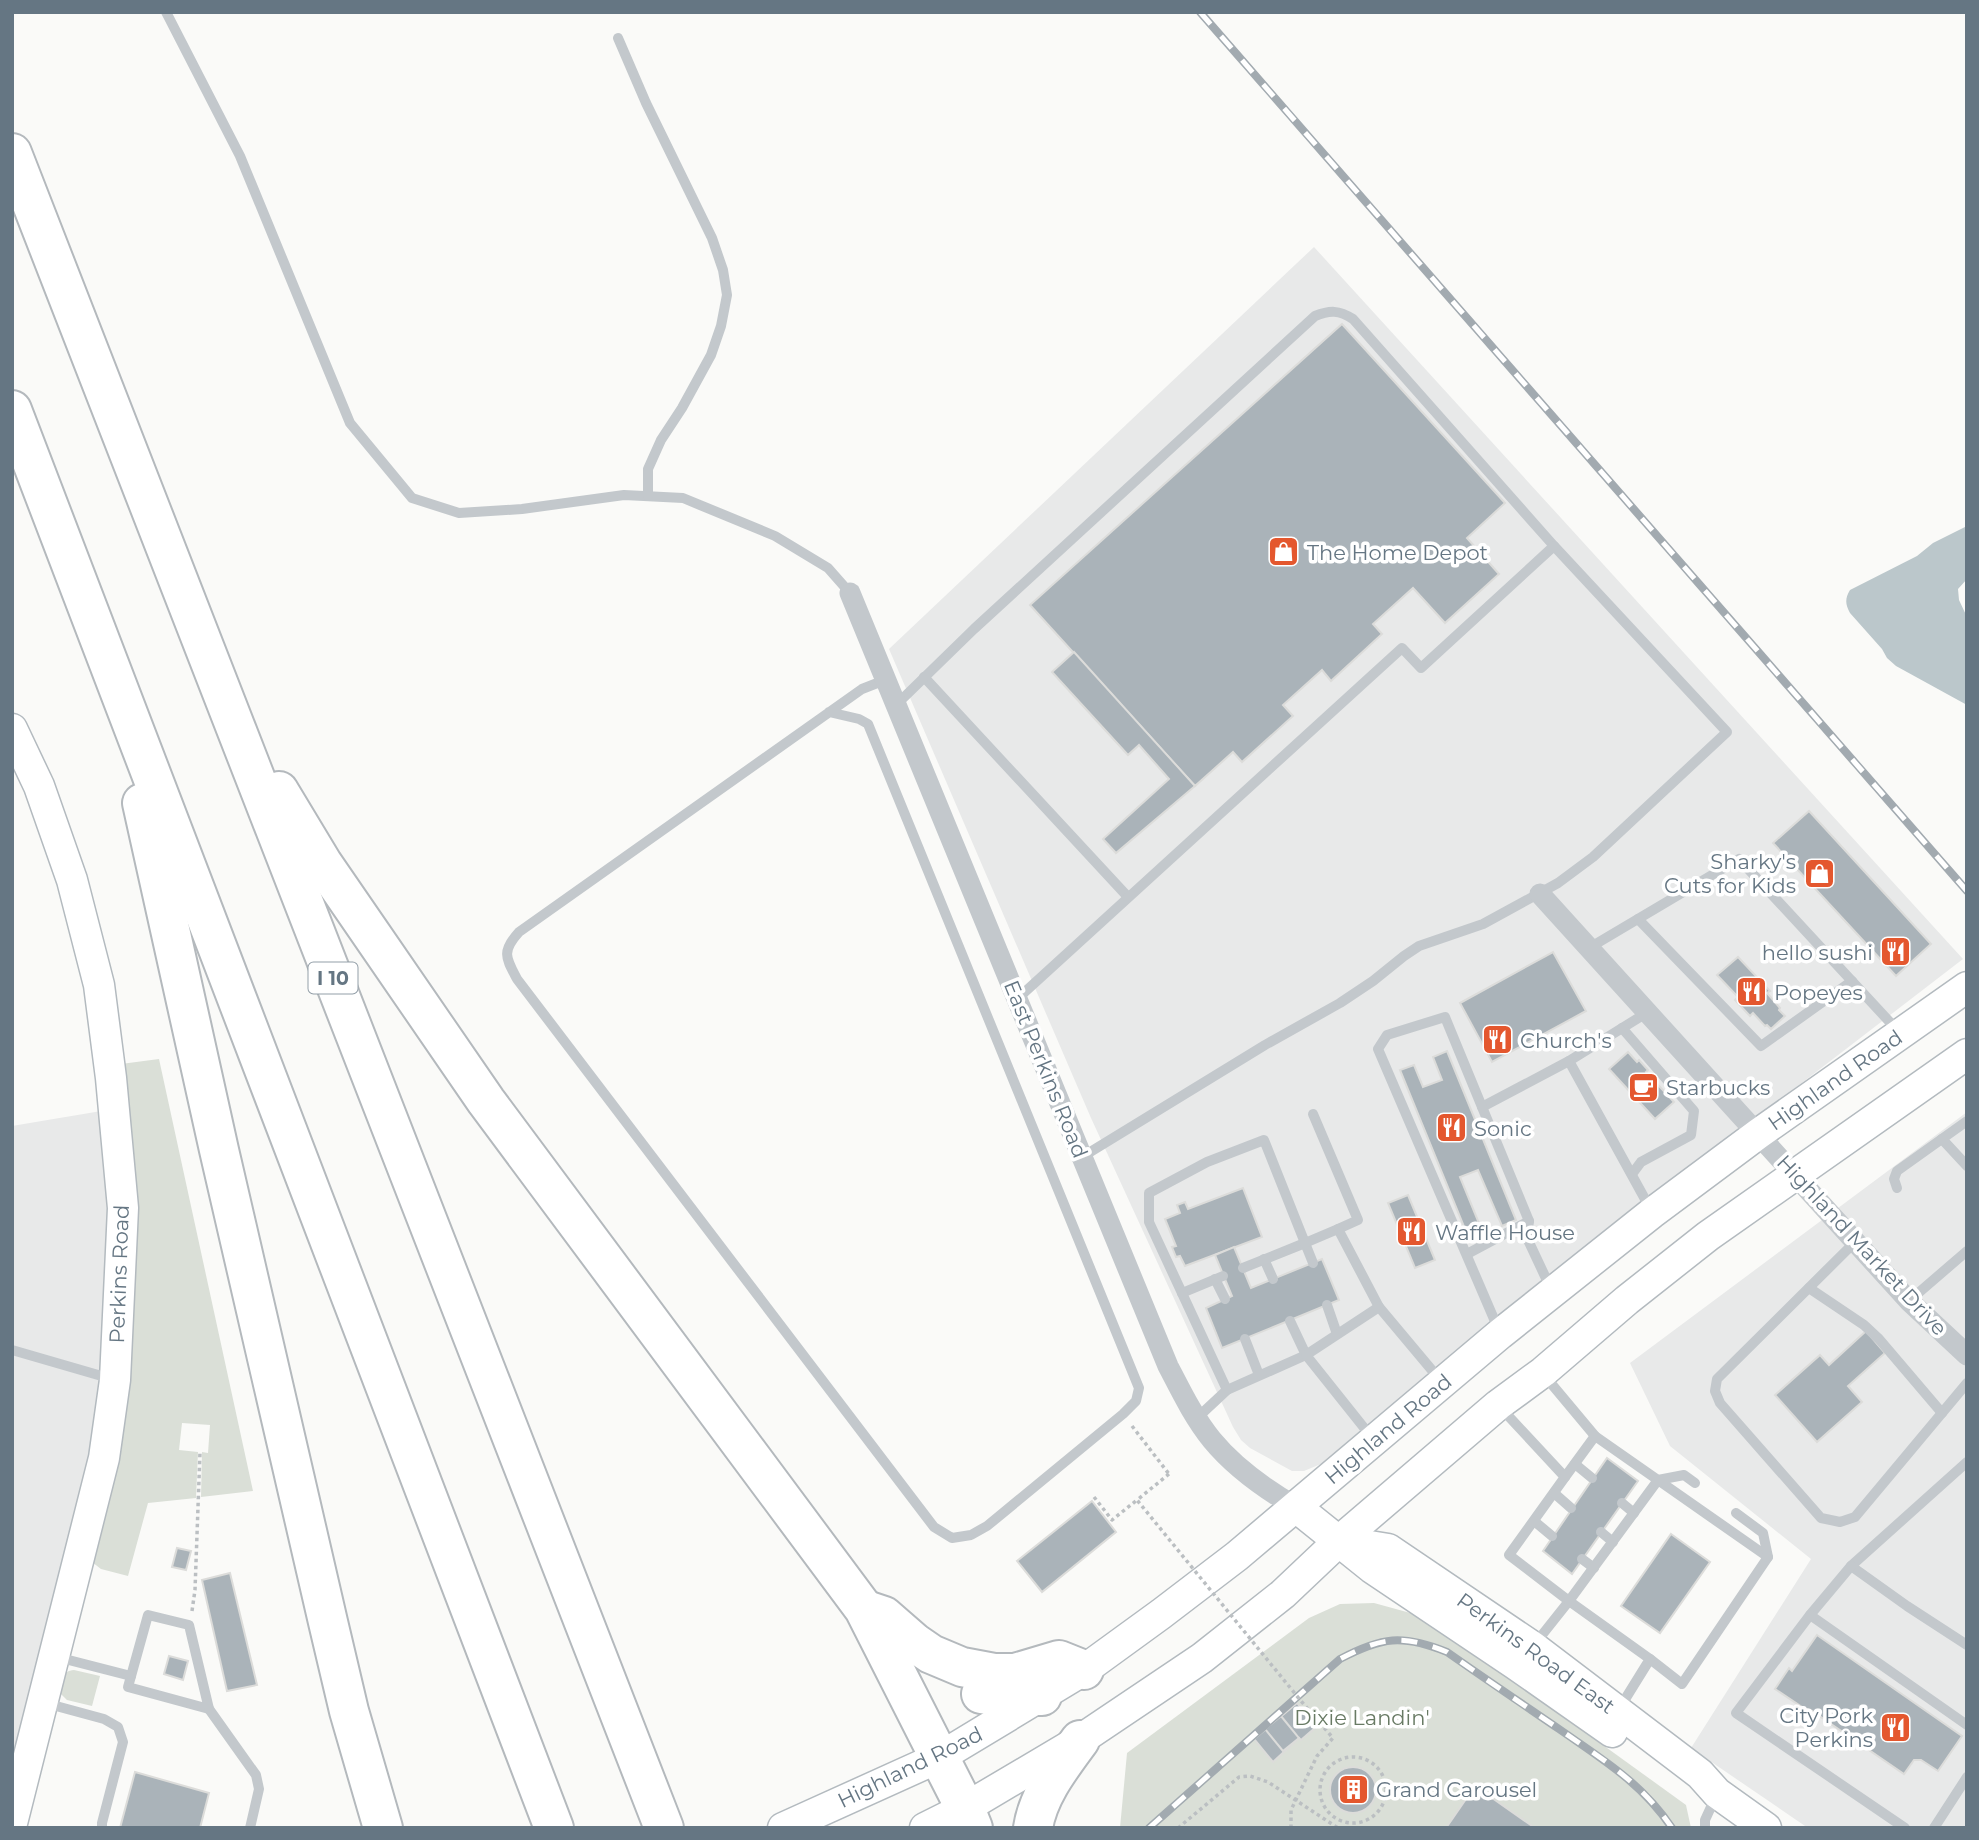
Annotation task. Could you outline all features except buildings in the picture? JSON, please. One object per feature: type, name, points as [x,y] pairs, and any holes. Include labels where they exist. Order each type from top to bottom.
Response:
[{"type":"highway","name":"I 10","points":[[12,153],[658,1815]]},
{"type":"highway","points":[[12,410],[554,1828]]},
{"type":"highway","points":[[208,658],[272,779],[323,864],[486,1101],[864,1609],[969,1818]]},
{"type":"highway","points":[[113,674],[279,1412],[349,1711],[383,1828]]},
{"type":"highway","points":[[279,1412],[313,1627],[360,1828]]},
{"type":"highway","points":[[864,1609],[884,1616],[931,1654],[962,1667],[1015,1673],[1059,1660],[1084,1670]]},
{"type":"highway","points":[[884,1646],[920,1674],[961,1690],[994,1696],[1042,1696]]},
{"type":"highway","points":[[1033,1828],[1035,1813],[1054,1777],[1080,1740]]},
{"type":"main road","name":"Perkins Road","points":[[12,729],[39,786],[72,880],[99,985],[123,1208],[115,1380],[104,1458],[12,1823]]},
{"type":"main road","name":"Highland Road","points":[[783,1828],[940,1757],[1084,1670],[1237,1556],[1500,1334],[1652,1213],[1758,1134],[1967,986]]},
{"type":"main road","points":[[925,1828],[969,1818],[1202,1658],[1283,1594],[1339,1541],[1498,1405],[1543,1373],[1627,1300],[1708,1236],[1967,1054]]},
{"type":"main road","name":"Perkins Road East","points":[[1296,1507],[1372,1568],[1692,1788],[1717,1794]]},
{"type":"main road","name":"Perkins Road East","points":[[1339,1541],[1388,1549],[1532,1647],[1700,1774],[1717,1794],[1766,1828]]},
{"type":"street","name":"East Perkins Road","points":[[849,593],[1168,1366],[1212,1440],[1238,1467],[1296,1507]]},
{"type":"street","name":"Highland Market Drive","points":[[1540,894],[1909,1301],[1967,1354]]},
{"type":"lane","points":[[166,12],[240,156],[350,424],[412,498],[459,513],[522,509],[624,495],[683,498],[775,536],[828,568],[849,593]]},
{"type":"lane","points":[[618,38],[712,238],[723,270],[727,295],[721,326],[711,355],[661,440],[649,469],[648,496]]},
{"type":"lane","points":[[895,705],[1315,316],[1335,310],[1353,319],[1554,546],[1727,732],[1593,857],[1540,894],[1483,924],[1419,946],[1340,1003],[1265,1045],[1082,1157]]},
{"type":"lane","points":[[1017,999],[1402,648],[1420,668],[1554,546]]},
{"type":"lane","points":[[924,677],[1128,898]]},
{"type":"lane","points":[[829,712],[859,719],[868,724],[1139,1388],[1136,1401],[1123,1414],[971,1535],[952,1538],[934,1527],[517,979],[506,958],[508,944],[519,932],[829,712],[862,689],[886,680]]},
{"type":"lane","points":[[1589,948],[1739,859],[1900,1034]]},
{"type":"lane","points":[[1638,919],[1761,1046],[1852,981]]},
{"type":"lane","points":[[1482,1107],[1569,1061],[1648,1012]]},
{"type":"lane","points":[[1500,1334],[1378,1049],[1387,1035],[1445,1017],[1529,1222],[1527,1238],[1552,1292]]},
{"type":"lane","points":[[1622,1028],[1694,1111],[1691,1135],[1641,1162],[1632,1174]]},
{"type":"lane","points":[[1569,1061],[1652,1213]]},
{"type":"lane","points":[[1243,1268],[1357,1220],[1312,1114]]},
{"type":"lane","points":[[1897,1188],[1894,1179],[1897,1171],[1967,1121]]},
{"type":"lane","points":[[1942,1139],[1967,1166]]},
{"type":"lane","points":[[1227,1390],[1149,1222],[1149,1193],[1207,1162],[1264,1140],[1313,1263]]},
{"type":"lane","points":[[1467,1254],[1529,1222]]},
{"type":"lane","points":[[1338,1229],[1379,1307],[1443,1383]]},
{"type":"lane","points":[[1856,1241],[1717,1380],[1714,1391],[1720,1403],[1821,1518],[1840,1522],[1855,1517],[1967,1383]]},
{"type":"lane","points":[[1909,1301],[1967,1251]]},
{"type":"lane","points":[[1264,1259],[1273,1279]]},
{"type":"lane","points":[[1182,1293],[1219,1277],[1225,1299]]},
{"type":"lane","points":[[1809,1288],[1864,1325],[1879,1339],[1942,1413]]},
{"type":"lane","points":[[1327,1305],[1337,1334]]},
{"type":"lane","points":[[1197,1418],[1227,1390],[1306,1355],[1379,1307]]},
{"type":"lane","points":[[1290,1321],[1306,1355],[1374,1440]]},
{"type":"lane","points":[[1245,1339],[1259,1375]]},
{"type":"lane","points":[[12,1350],[115,1380]]},
{"type":"lane","points":[[1543,1373],[1595,1436],[1768,1558]]},
{"type":"lane","points":[[1498,1405],[1565,1477]]},
{"type":"lane","points":[[1595,1436],[1509,1555],[1682,1684],[1768,1558],[1763,1533],[1736,1513]]},
{"type":"lane","points":[[1905,1828],[1736,1713],[1810,1615],[1852,1566],[1967,1462]]},
{"type":"lane","points":[[1575,1464],[1592,1478]]},
{"type":"lane","points":[[1532,1647],[1658,1480],[1684,1475],[1695,1483]]},
{"type":"lane","points":[[1554,1493],[1571,1508]]},
{"type":"lane","points":[[1622,1503],[1634,1513]]},
{"type":"lane","points":[[1534,1521],[1552,1536]]},
{"type":"lane","points":[[1601,1532],[1612,1542]]},
{"type":"lane","points":[[1582,1559],[1594,1568]]},
{"type":"lane","points":[[1852,1566],[1967,1645]]},
{"type":"lane","points":[[209,1709],[128,1687],[148,1615],[189,1625],[209,1709],[256,1775],[259,1789],[250,1828]]},
{"type":"lane","points":[[1810,1615],[1967,1725]]},
{"type":"lane","points":[[54,1656],[131,1676]]},
{"type":"lane","points":[[1617,1711],[1650,1659]]},
{"type":"lane","points":[[43,1702],[104,1719],[118,1727],[123,1742],[102,1825]]},
{"type":"lane","points":[[1934,1828],[1967,1777]]},
{"type":"lane","points":[[1705,1828],[1705,1820],[1717,1794]]},
{"type":"path","points":[[1094,1497],[1112,1520],[1169,1474],[1123,1414]]},
{"type":"path","points":[[189,1625],[195,1590],[200,1452]]},
{"type":"path","points":[[1138,1500],[1333,1738],[1317,1756],[1291,1810],[1291,1828]]},
{"type":"path","points":[[1363,1758],[1373,1763],[1381,1771],[1387,1793],[1378,1812],[1359,1823],[1348,1823],[1334,1816],[1323,1804],[1320,1793],[1325,1772],[1332,1764],[1342,1759],[1363,1758]]},
{"type":"path","points":[[1178,1828],[1239,1777],[1250,1776],[1268,1782],[1297,1799],[1338,1828]]},
{"type":"path","points":[[1330,1823],[1334,1816]]},
{"type":"shaded area","points":[[1314,247],[1963,959],[1599,1239],[1328,1461],[1304,1471],[1292,1471],[1250,1448],[1233,1427],[1091,1118],[889,649]]},
{"type":"shaded area","points":[[1967,526],[1967,579],[1958,589],[1959,600],[1967,617],[1967,705],[1896,666],[1850,613],[1846,601],[1850,590],[1917,556],[1933,543]]},
{"type":"shaded area","points":[[113,1109],[115,1380],[12,1823],[12,1126]]},
{"type":"shaded area","points":[[1967,1112],[1967,1828],[1808,1828],[1691,1748],[1811,1559],[1670,1446],[1630,1363]]},
{"type":"green space","points":[[159,1059],[253,1491],[201,1497],[202,1452],[208,1453],[210,1425],[182,1423],[179,1450],[198,1452],[196,1498],[148,1503],[128,1576],[101,1569],[92,1562],[121,1064]]},
{"type":"green space","name":"Dixie Landin'","points":[[1374,1603],[1414,1614],[1455,1638],[1686,1805],[1691,1828],[1120,1828],[1127,1753],[1309,1618],[1340,1604]]},
{"type":"green space","points":[[74,1670],[100,1676],[92,1706],[67,1700],[58,1691],[64,1674]]},
{"type":"railway","points":[[1200,12],[1967,891]]},
{"type":"railway","points":[[1149,1828],[1340,1659],[1368,1646],[1392,1640],[1417,1642],[1447,1652],[1620,1773],[1648,1798],[1672,1828]]},
{"type":"place","name":"The Home Depot","points":[[1284,552]]},
{"type":"place","name":"Sharky's Cuts for Kids","points":[[1819,873]]},
{"type":"place","name":"hello sushi","points":[[1896,952]]},
{"type":"place","name":"Popeyes","points":[[1751,992]]},
{"type":"place","name":"Church's","points":[[1497,1040]]},
{"type":"place","name":"Starbucks","points":[[1643,1087]]},
{"type":"place","name":"Sonic","points":[[1451,1128]]},
{"type":"place","name":"Waffle House","points":[[1412,1232]]},
{"type":"place","name":"City Pork Perkins","points":[[1896,1727]]},
{"type":"place","name":"Grand Carousel","points":[[1353,1789]]}]
